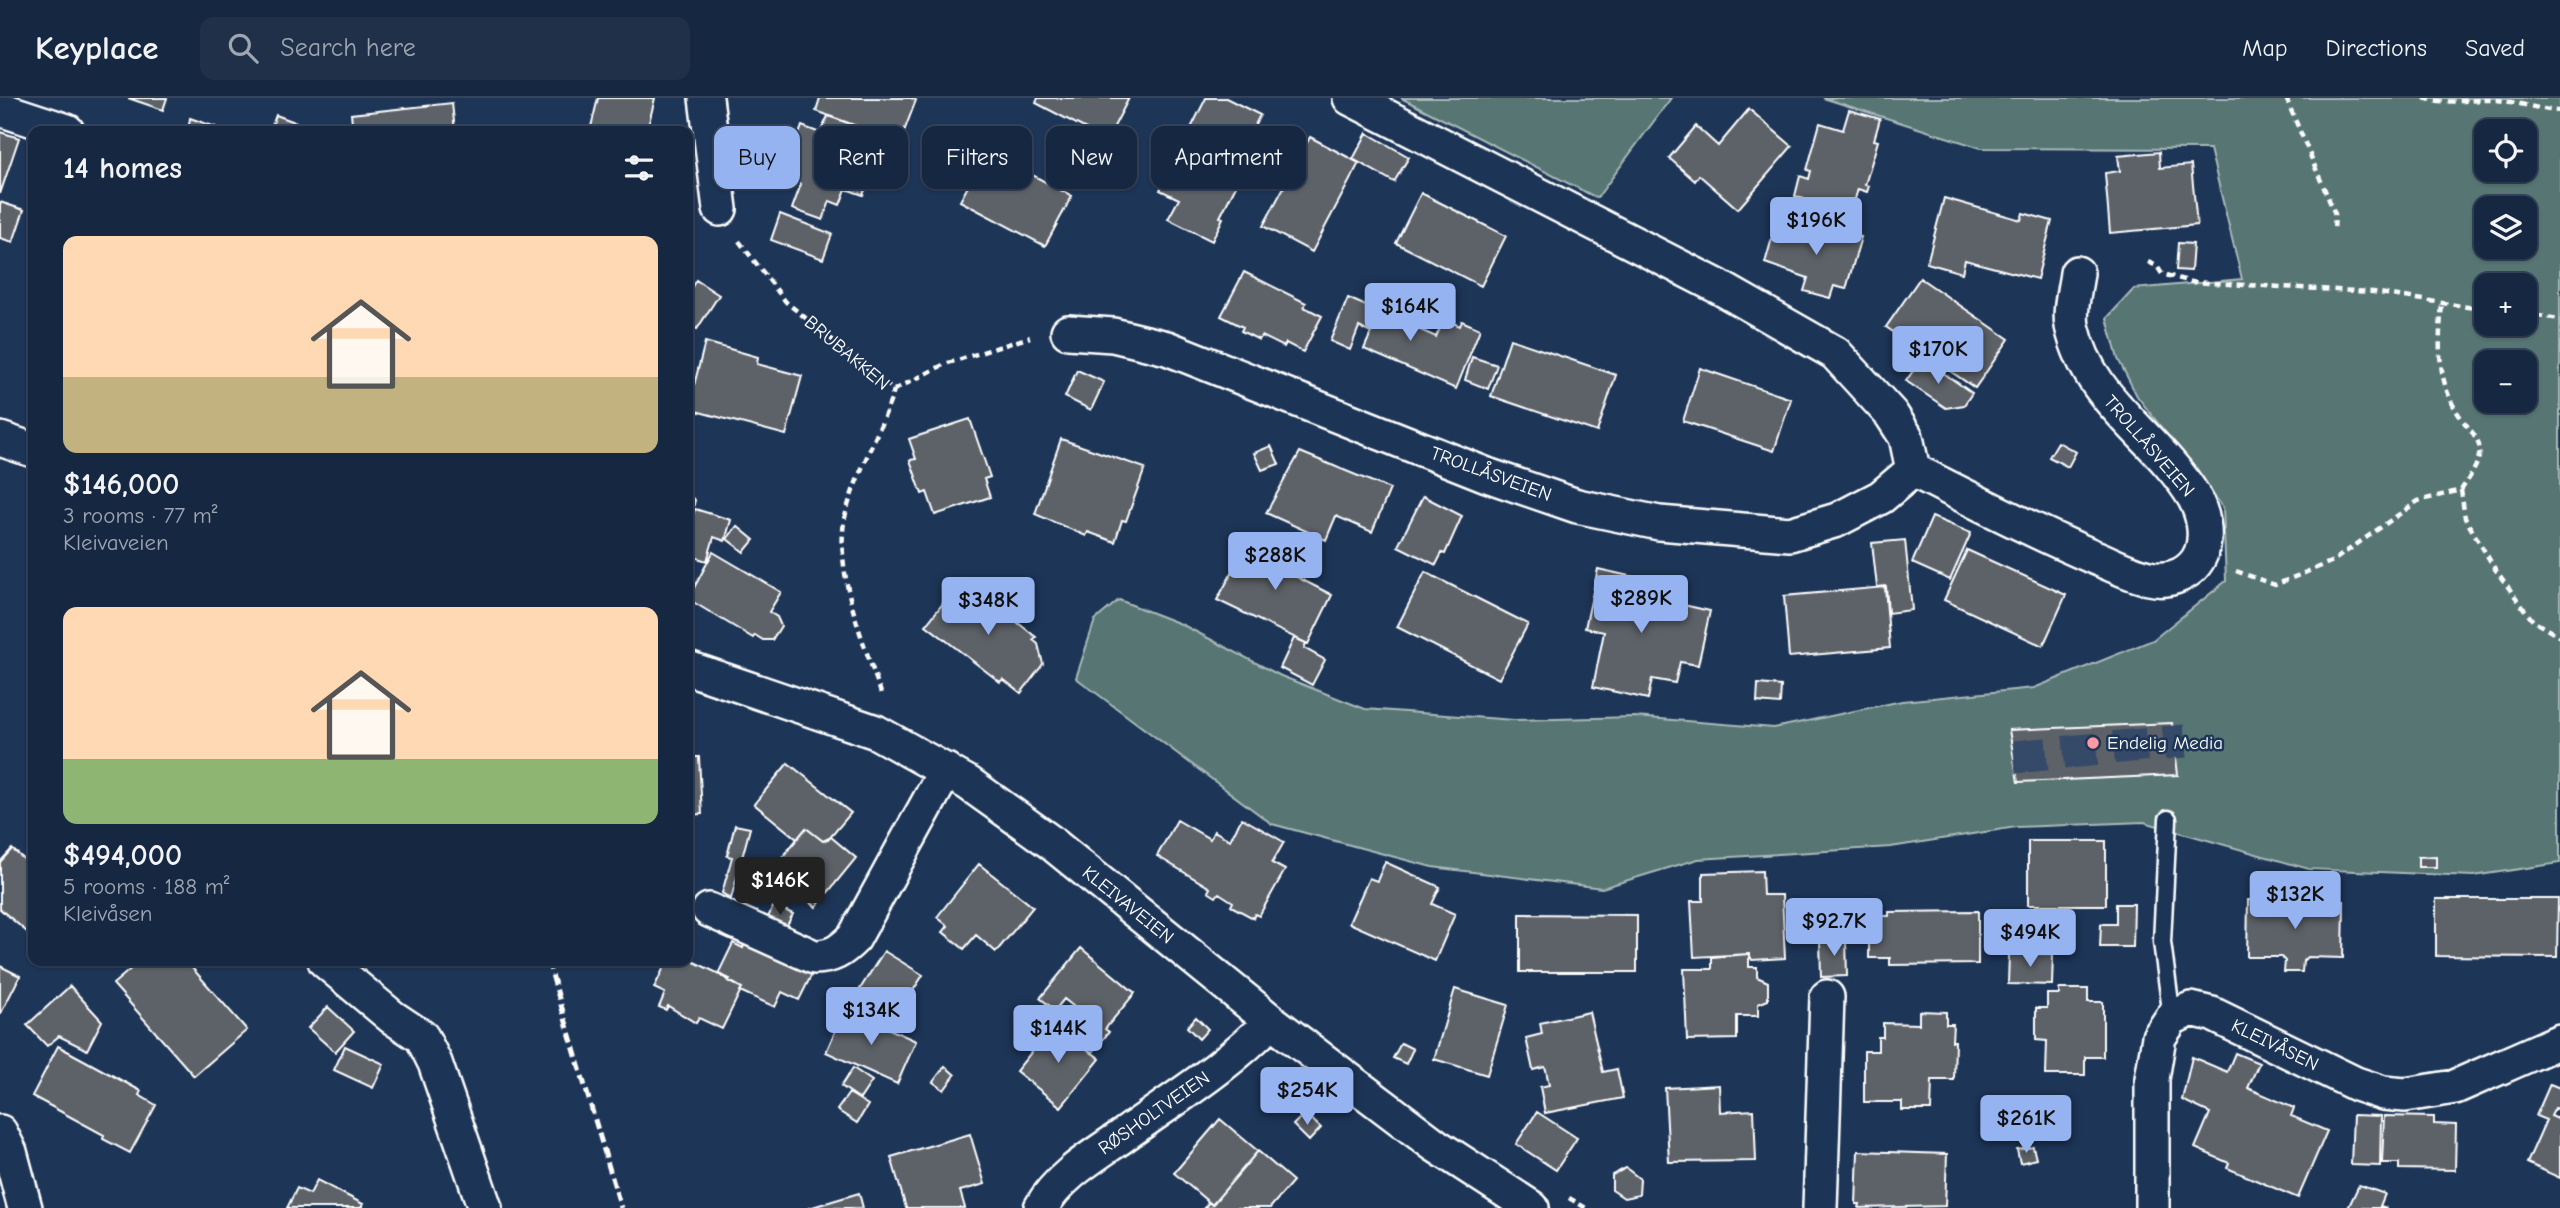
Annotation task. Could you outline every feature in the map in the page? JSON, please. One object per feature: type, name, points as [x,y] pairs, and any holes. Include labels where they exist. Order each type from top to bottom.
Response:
[{"type":"street","points":[[706,98],[720,209]]},
{"type":"street","points":[[1350,98],[1719,288],[1835,354],[1891,414],[1906,437],[1913,470],[2049,538],[2150,578],[2169,578],[2187,572],[2197,562]]},
{"type":"street","points":[[0,109],[52,126]]},
{"type":"street","name":"TROLLÅSVEIEN","points":[[2077,273],[2072,324],[2088,370],[2107,399],[2195,498],[2204,527],[2204,545],[2197,562]]},
{"type":"street","name":"TROLLÅSVEIEN","points":[[1068,332],[1113,335],[1167,348],[1487,475],[1577,506],[1659,523],[1790,534],[1837,520],[1881,497],[1913,470]]},
{"type":"street","points":[[0,439],[28,448]]},
{"type":"street","name":"KLEIVAVEIEN","points":[[693,670],[876,732],[946,770],[1049,841],[1271,1021],[1435,1145],[1532,1208]]},
{"type":"street","points":[[709,910],[792,950],[814,957],[828,957],[843,949],[854,939],[946,770]]},
{"type":"street","points":[[331,966],[392,1017],[422,1037],[435,1063],[485,1208]]},
{"type":"street","points":[[1820,1208],[1827,997]]},
{"type":"street","name":"KLEIVÅSEN","points":[[2172,1018],[2191,1009],[2212,1014],[2356,1084],[2383,1093],[2405,1095],[2455,1087],[2560,1041]]},
{"type":"street","points":[[2152,1208],[2152,1079],[2159,1037],[2172,1018]]},
{"type":"street","name":"RØSHOLTVEIEN","points":[[1041,1208],[1048,1195],[1079,1167],[1228,1061],[1271,1021]]},
{"type":"street","points":[[0,1132],[10,1152],[25,1208]]},
{"type":"lane","points":[[2168,818],[2162,942],[2172,1018]]},
{"type":"path","points":[[2286,98],[2335,214],[2334,230]]},
{"type":"path","points":[[2424,98],[2456,104],[2496,100],[2560,111]]},
{"type":"path","points":[[2552,111],[2560,117]]},
{"type":"path","name":"BRUBAKKEN","points":[[720,209],[750,259],[786,302],[894,390],[883,426],[850,502],[843,530],[844,559],[852,598],[885,706]]},
{"type":"path","points":[[2148,261],[2157,266],[2162,274],[2192,282],[2373,292],[2474,309]]},
{"type":"path","points":[[2197,562],[2215,563],[2276,585],[2333,561],[2418,501],[2461,490],[2479,465],[2477,437],[2449,397],[2438,344],[2442,305]]},
{"type":"path","points":[[2537,316],[2560,319]]},
{"type":"path","points":[[894,390],[989,348],[1040,335],[1068,332]]},
{"type":"path","points":[[2461,490],[2465,518],[2495,569],[2533,621],[2560,637]]},
{"type":"green space","points":[[1401,98],[1671,98],[1597,198]]},
{"type":"green space","points":[[1823,98],[2560,98],[2560,863],[2473,876],[2309,869],[2144,822],[2016,827],[1891,847],[1698,859],[1602,888],[1432,867],[1272,824],[1076,678],[1095,620],[1119,600],[1181,624],[1281,676],[1365,709],[1514,720],[1635,717],[1774,728],[1902,701],[2034,688],[2153,640],[2226,581],[2223,507],[2137,396],[2118,359],[2107,318],[2134,289],[2242,279],[2210,149],[1981,148]]},
{"type":"building","points":[[128,98],[167,98],[163,110]]},
{"type":"building","points":[[598,98],[655,98],[648,126],[591,126]]},
{"type":"building","points":[[820,98],[916,100],[906,126],[857,126],[816,111]]},
{"type":"building","points":[[1038,98],[1129,98],[1114,126],[1080,126],[1036,103]]},
{"type":"building","points":[[1206,98],[1226,98],[1260,115],[1254,126],[1192,126]]},
{"type":"building","points":[[452,103],[454,126],[352,126],[351,114]]},
{"type":"building","points":[[1749,109],[1792,146],[1738,209],[1699,175],[1695,181],[1669,158],[1696,126],[1718,146]]},
{"type":"building","points":[[1849,110],[1880,119],[1874,140],[1878,141],[1865,185],[1869,186],[1867,192],[1858,189],[1845,232],[1824,229],[1827,217],[1801,210],[1804,199],[1795,196],[1800,176],[1809,179],[1811,171],[1807,170],[1820,123],[1843,130]]},
{"type":"building","points":[[276,115],[306,126],[272,126]]},
{"type":"building","points":[[828,116],[856,126],[823,126]]},
{"type":"building","points":[[190,118],[213,126],[189,126]]},
{"type":"building","points":[[802,126],[814,131],[814,189],[846,189],[840,205],[830,201],[823,220],[792,209],[801,184]]},
{"type":"building","points":[[0,132],[19,138],[0,194]]},
{"type":"building","points":[[1367,133],[1409,157],[1394,182],[1353,159]]},
{"type":"building","points":[[1310,137],[1359,163],[1312,252],[1263,226],[1283,189],[1306,189],[1306,145]]},
{"type":"building","points":[[2159,152],[2160,168],[2191,165],[2197,225],[2110,233],[2105,173],[2120,171],[2118,156]]},
{"type":"building","points":[[1032,175],[1046,182],[1046,189],[1059,189],[1072,196],[1045,246],[960,201],[966,189],[1032,189]]},
{"type":"building","points":[[846,189],[865,189],[863,195]]},
{"type":"building","points":[[1234,189],[1212,241],[1168,219],[1179,199],[1160,190]]},
{"type":"building","points":[[1421,193],[1506,236],[1481,286],[1396,243]]},
{"type":"building","points":[[1944,198],[2021,220],[2023,213],[2052,221],[2037,279],[1965,260],[1962,273],[1927,263]]},
{"type":"building","points":[[0,202],[24,210],[13,242],[0,238]]},
{"type":"building","points":[[780,214],[832,234],[823,259],[771,240]]},
{"type":"building","points":[[1807,221],[1861,237],[1846,289],[1834,286],[1830,298],[1804,291],[1808,278],[1765,263],[1774,231],[1802,239]]},
{"type":"building","points":[[2178,243],[2193,244],[2191,271],[2176,270]]},
{"type":"building","points":[[1244,272],[1306,303],[1304,307],[1322,316],[1303,352],[1286,343],[1284,347],[1262,336],[1259,340],[1241,331],[1243,327],[1221,316]]},
{"type":"building","points":[[1920,278],[2009,339],[1975,388],[1886,327]]},
{"type":"building","points":[[696,280],[719,295],[697,329],[693,326],[693,285]]},
{"type":"building","points":[[1348,298],[1436,337],[1444,319],[1460,326],[1462,321],[1480,329],[1456,389],[1364,349],[1371,333],[1359,327],[1350,350],[1330,341]]},
{"type":"building","points":[[1510,339],[1616,375],[1597,432],[1491,396]]},
{"type":"building","points":[[705,342],[758,357],[757,364],[802,376],[786,435],[693,410],[693,389]]},
{"type":"building","points":[[1472,357],[1497,365],[1488,389],[1465,380]]},
{"type":"building","points":[[1922,358],[1972,393],[1964,405],[1946,408],[1906,381]]},
{"type":"building","points":[[1700,368],[1791,399],[1774,451],[1683,421]]},
{"type":"building","points":[[1077,370],[1104,382],[1091,410],[1065,397]]},
{"type":"building","points":[[970,419],[990,477],[984,479],[990,497],[935,515],[927,492],[922,494],[910,460],[916,459],[909,439]]},
{"type":"building","points":[[1061,439],[1145,468],[1126,521],[1122,520],[1115,542],[1088,532],[1086,536],[1035,514]]},
{"type":"building","points":[[2058,442],[2076,452],[2068,467],[2049,457]]},
{"type":"building","points":[[1271,446],[1279,464],[1262,470],[1254,453]]},
{"type":"building","points":[[1300,452],[1390,489],[1372,532],[1336,516],[1326,540],[1266,513]]},
{"type":"building","points":[[1423,496],[1462,516],[1445,554],[1442,553],[1436,565],[1398,546]]},
{"type":"building","points":[[695,509],[731,520],[725,541],[714,537],[707,561],[693,557]]},
{"type":"building","points":[[1932,517],[1971,533],[1950,580],[1912,563]]},
{"type":"building","points":[[737,526],[754,540],[744,552],[727,539]]},
{"type":"building","points":[[1252,536],[1301,561],[1293,575],[1332,595],[1308,644],[1217,600]]},
{"type":"building","points":[[1905,540],[1912,610],[1888,613],[1886,586],[1877,587],[1872,543]]},
{"type":"building","points":[[1967,550],[2066,595],[2043,646],[1944,600]]},
{"type":"building","points":[[713,552],[781,592],[769,612],[777,617],[781,626],[772,640],[763,640],[755,635],[753,638],[693,602],[693,590]]},
{"type":"building","points":[[1598,569],[1647,580],[1644,596],[1710,611],[1698,665],[1680,662],[1675,683],[1652,679],[1648,699],[1593,687],[1604,632],[1585,628]]},
{"type":"building","points":[[1425,572],[1528,624],[1499,679],[1397,627]]},
{"type":"building","points":[[962,579],[1036,637],[1033,640],[1038,644],[1043,664],[1021,693],[1003,679],[1000,682],[926,625]]},
{"type":"building","points":[[1885,587],[1890,648],[1789,657],[1784,596]]},
{"type":"building","points":[[1294,638],[1306,643],[1304,648],[1325,660],[1312,685],[1280,668]]},
{"type":"building","points":[[1758,684],[1781,686],[1780,704],[1757,702]]},
{"type":"building","name":"Endelig Media","points":[[2172,723],[2178,775],[2018,782],[2009,730]]},
{"type":"building","points":[[693,757],[699,757],[702,814],[693,815]]},
{"type":"building","points":[[788,763],[851,813],[828,840],[823,841],[806,828],[797,839],[754,804]]},
{"type":"building","points":[[1242,818],[1284,842],[1272,863],[1285,870],[1259,916],[1255,914],[1253,918],[1231,906],[1233,902],[1219,893],[1216,897],[1208,892],[1210,888],[1157,856],[1177,820],[1210,839],[1214,831],[1230,840]]},
{"type":"building","points":[[735,825],[750,828],[731,899],[722,893],[732,857],[727,856]]},
{"type":"building","points":[[806,828],[823,841],[831,837],[856,858],[816,907],[771,871]]},
{"type":"building","points":[[2028,841],[2106,841],[2106,905],[2028,905]]},
{"type":"building","points":[[12,849],[28,863],[28,933],[0,909],[0,862]]},
{"type":"building","points":[[2436,856],[2436,867],[2418,867],[2418,857]]},
{"type":"building","points":[[1385,862],[1440,887],[1432,904],[1455,914],[1435,961],[1349,923],[1369,878],[1377,881]]},
{"type":"building","points":[[979,864],[1033,907],[996,952],[976,935],[964,949],[943,932],[948,926],[937,917]]},
{"type":"building","points":[[1762,871],[1763,895],[1782,895],[1785,958],[1752,960],[1749,954],[1694,957],[1691,901],[1703,901],[1703,873]]},
{"type":"building","points":[[2436,899],[2558,899],[2557,957],[2436,956]]},
{"type":"building","points":[[2248,900],[2344,901],[2343,958],[2307,957],[2303,961],[2302,972],[2284,972],[2285,961],[2281,957],[2247,957]]},
{"type":"building","points":[[2116,904],[2134,904],[2133,947],[2100,947],[2101,924],[2116,924]]},
{"type":"building","points":[[774,905],[793,914],[785,929],[767,919]]},
{"type":"building","points":[[1829,907],[1830,921],[1810,922],[1809,908]]},
{"type":"building","points":[[1978,911],[1978,964],[1890,965],[1890,958],[1869,958],[1869,916],[1889,916],[1889,912]]},
{"type":"building","points":[[1520,914],[1637,915],[1637,972],[1520,972]]},
{"type":"building","points":[[1846,939],[1847,976],[1821,977],[1820,940]]},
{"type":"building","points":[[746,940],[813,972],[799,1000],[782,992],[775,1007],[740,991],[742,988],[718,974],[733,943],[743,948]]},
{"type":"building","points":[[1081,948],[1135,993],[1105,1029],[1109,1032],[1092,1053],[1058,1026],[1074,1007],[1064,999],[1055,1010],[1040,998]]},
{"type":"building","points":[[884,951],[923,975],[898,1014],[860,989]]},
{"type":"building","points":[[2009,953],[2053,954],[2052,985],[2008,984]]},
{"type":"building","points":[[1749,954],[1749,967],[1757,967],[1757,977],[1768,982],[1768,1000],[1758,1004],[1758,1016],[1737,1016],[1737,1039],[1687,1040],[1684,969],[1712,969],[1712,957]]},
{"type":"building","points":[[693,961],[730,979],[728,981],[742,988],[722,1029],[699,1018],[696,1023],[668,1006],[666,1010],[659,1007],[665,993],[654,988],[665,966],[693,966]]},
{"type":"building","points":[[0,966],[20,976],[0,1015]]},
{"type":"building","points":[[134,966],[190,966],[247,1030],[194,1076],[113,984]]},
{"type":"building","points":[[70,986],[102,1021],[87,1050],[59,1036],[47,1046],[27,1025]]},
{"type":"building","points":[[1455,989],[1508,1005],[1487,1075],[1434,1059]]},
{"type":"building","points":[[2059,989],[2088,989],[2088,1002],[2103,1002],[2103,1057],[2085,1057],[2085,1075],[2046,1075],[2047,1041],[2036,1040],[2036,1008],[2047,1008],[2047,994],[2059,994]]},
{"type":"building","points":[[328,1007],[354,1031],[335,1052],[308,1028]]},
{"type":"building","points":[[845,1009],[916,1041],[897,1084],[826,1052]]},
{"type":"building","points":[[1919,1011],[1946,1012],[1946,1024],[1953,1024],[1954,1080],[1932,1080],[1931,1110],[1902,1110],[1902,1102],[1864,1102],[1864,1051],[1878,1051],[1878,1037],[1883,1037],[1883,1023],[1919,1024]]},
{"type":"building","points":[[1589,1012],[1603,1072],[1617,1069],[1623,1098],[1545,1113],[1540,1087],[1549,1085],[1546,1070],[1545,1067],[1533,1070],[1526,1038],[1542,1034],[1540,1023]]},
{"type":"building","points":[[1196,1017],[1208,1029],[1199,1039],[1187,1027]]},
{"type":"building","points":[[1055,1023],[1100,1059],[1061,1107],[1016,1071]]},
{"type":"building","points":[[1401,1043],[1413,1049],[1406,1064],[1393,1058]]},
{"type":"building","points":[[58,1046],[141,1091],[139,1095],[156,1105],[130,1153],[103,1139],[104,1135],[32,1096]]},
{"type":"building","points":[[345,1046],[384,1064],[373,1088],[334,1070]]},
{"type":"building","points":[[2235,1053],[2259,1063],[2248,1088],[2294,1108],[2291,1116],[2327,1131],[2298,1198],[2227,1168],[2229,1163],[2195,1148],[2210,1113],[2182,1100],[2192,1057],[2227,1072]]},
{"type":"building","points":[[945,1066],[955,1075],[944,1090],[933,1082]]},
{"type":"building","points":[[853,1068],[872,1081],[860,1099],[841,1086]]},
{"type":"building","points":[[2550,1084],[2560,1088],[2560,1110],[2555,1108],[2551,1116],[2560,1120],[2560,1178],[2527,1163],[2546,1120],[2536,1116]]},
{"type":"building","points":[[1719,1085],[1720,1112],[1754,1110],[1756,1161],[1669,1162],[1665,1088]]},
{"type":"building","points":[[849,1093],[868,1105],[857,1123],[837,1110]]},
{"type":"building","points":[[1537,1112],[1577,1138],[1556,1170],[1516,1144]]},
{"type":"building","points":[[1305,1113],[1321,1128],[1309,1141],[1293,1125]]},
{"type":"building","points":[[2353,1115],[2381,1116],[2380,1166],[2351,1165]]},
{"type":"building","points":[[2384,1116],[2434,1117],[2434,1124],[2456,1125],[2455,1170],[2399,1169],[2399,1163],[2382,1163]]},
{"type":"building","points":[[1220,1119],[1258,1151],[1212,1205],[1174,1173]]},
{"type":"building","points":[[970,1134],[985,1184],[960,1191],[965,1208],[906,1208],[891,1157]]},
{"type":"building","points":[[2033,1147],[2036,1159],[2020,1163],[2017,1150]]},
{"type":"building","points":[[1258,1151],[1293,1181],[1270,1208],[1204,1208],[1209,1202],[1212,1205]]},
{"type":"building","points":[[1858,1151],[1947,1154],[1945,1206],[1859,1208],[1860,1204],[1856,1204]]},
{"type":"building","points":[[1626,1168],[1640,1179],[1639,1195],[1624,1198],[1612,1190],[1612,1175]]},
{"type":"building","points":[[317,1180],[363,1204],[361,1208],[287,1208],[297,1188],[310,1194]]},
{"type":"building","points":[[2359,1185],[2385,1194],[2380,1206],[2387,1208],[2348,1208]]},
{"type":"building","points":[[859,1193],[863,1208],[809,1208]]},
{"type":"tunnel","points":[[2014,757],[2185,741]]},
{"type":"railway","points":[[549,966],[621,1208]]},
{"type":"place","name":"Endelig Media","points":[[2093,743]]}]
